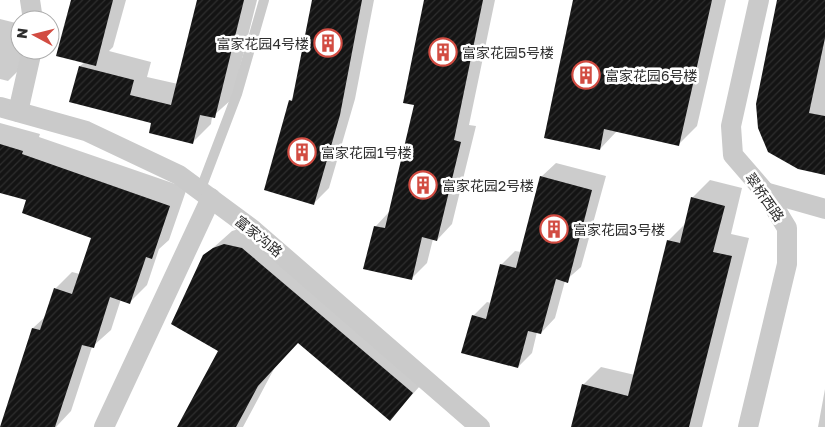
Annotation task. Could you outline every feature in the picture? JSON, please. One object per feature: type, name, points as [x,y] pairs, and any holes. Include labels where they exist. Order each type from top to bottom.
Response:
[{"type":"street","name":"翠桥西路","points":[[748,427],[786,264],[787,228],[765,192],[733,155],[731,126],[759,0]]},
{"type":"street","points":[[9,109],[28,60]]},
{"type":"street","name":"富家沟路","points":[[9,109],[86,131],[179,175],[252,229],[480,427]]},
{"type":"street","points":[[765,192],[825,209]]},
{"type":"street","points":[[104,427],[206,194]]},
{"type":"lane","points":[[206,194],[264,0]]},
{"type":"building","points":[[71,0],[113,0],[96,66],[60,57],[60,41]]},
{"type":"building","points":[[197,0],[244,0],[215,118],[200,115],[193,144],[149,133],[151,123],[69,102],[79,66],[134,80],[130,95],[171,105]]},
{"type":"building","points":[[312,0],[362,0],[340,115],[314,205],[264,190],[289,100],[292,101]]},
{"type":"building","points":[[424,0],[483,0],[454,140],[461,142],[437,241],[422,237],[412,280],[363,269],[374,226],[385,228],[414,105],[403,103]]},
{"type":"building","points":[[573,0],[712,0],[679,146],[604,129],[600,150],[544,138]]},
{"type":"building","points":[[777,0],[825,0],[825,38],[809,113],[825,116],[825,175],[798,169],[768,152],[758,128],[756,104]]},
{"type":"building","points":[[0,144],[23,151],[22,154],[170,206],[152,259],[146,257],[130,304],[110,297],[94,348],[82,345],[55,427],[0,427],[32,328],[40,330],[54,288],[72,294],[91,238],[22,213],[26,200],[0,193]]},
{"type":"building","points":[[540,176],[592,190],[568,283],[556,279],[541,334],[528,331],[518,368],[461,353],[472,315],[486,319],[500,264],[516,268]]},
{"type":"building","points":[[691,197],[725,206],[713,252],[732,256],[689,427],[571,427],[582,384],[628,396],[667,240],[680,243]]},
{"type":"building","points":[[224,244],[242,248],[413,393],[390,421],[298,343],[258,386],[236,427],[177,427],[218,351],[171,324],[203,255],[213,248]]},
{"type":"place","name":"富家花园4号楼","points":[[328,43]]},
{"type":"place","name":"富家花园5号楼","points":[[443,52]]},
{"type":"place","name":"富家花园6号楼","points":[[586,75]]},
{"type":"place","name":"富家花园1号楼","points":[[302,152]]},
{"type":"place","name":"富家花园2号楼","points":[[423,185]]},
{"type":"place","name":"富家花园3号楼","points":[[554,229]]}]
